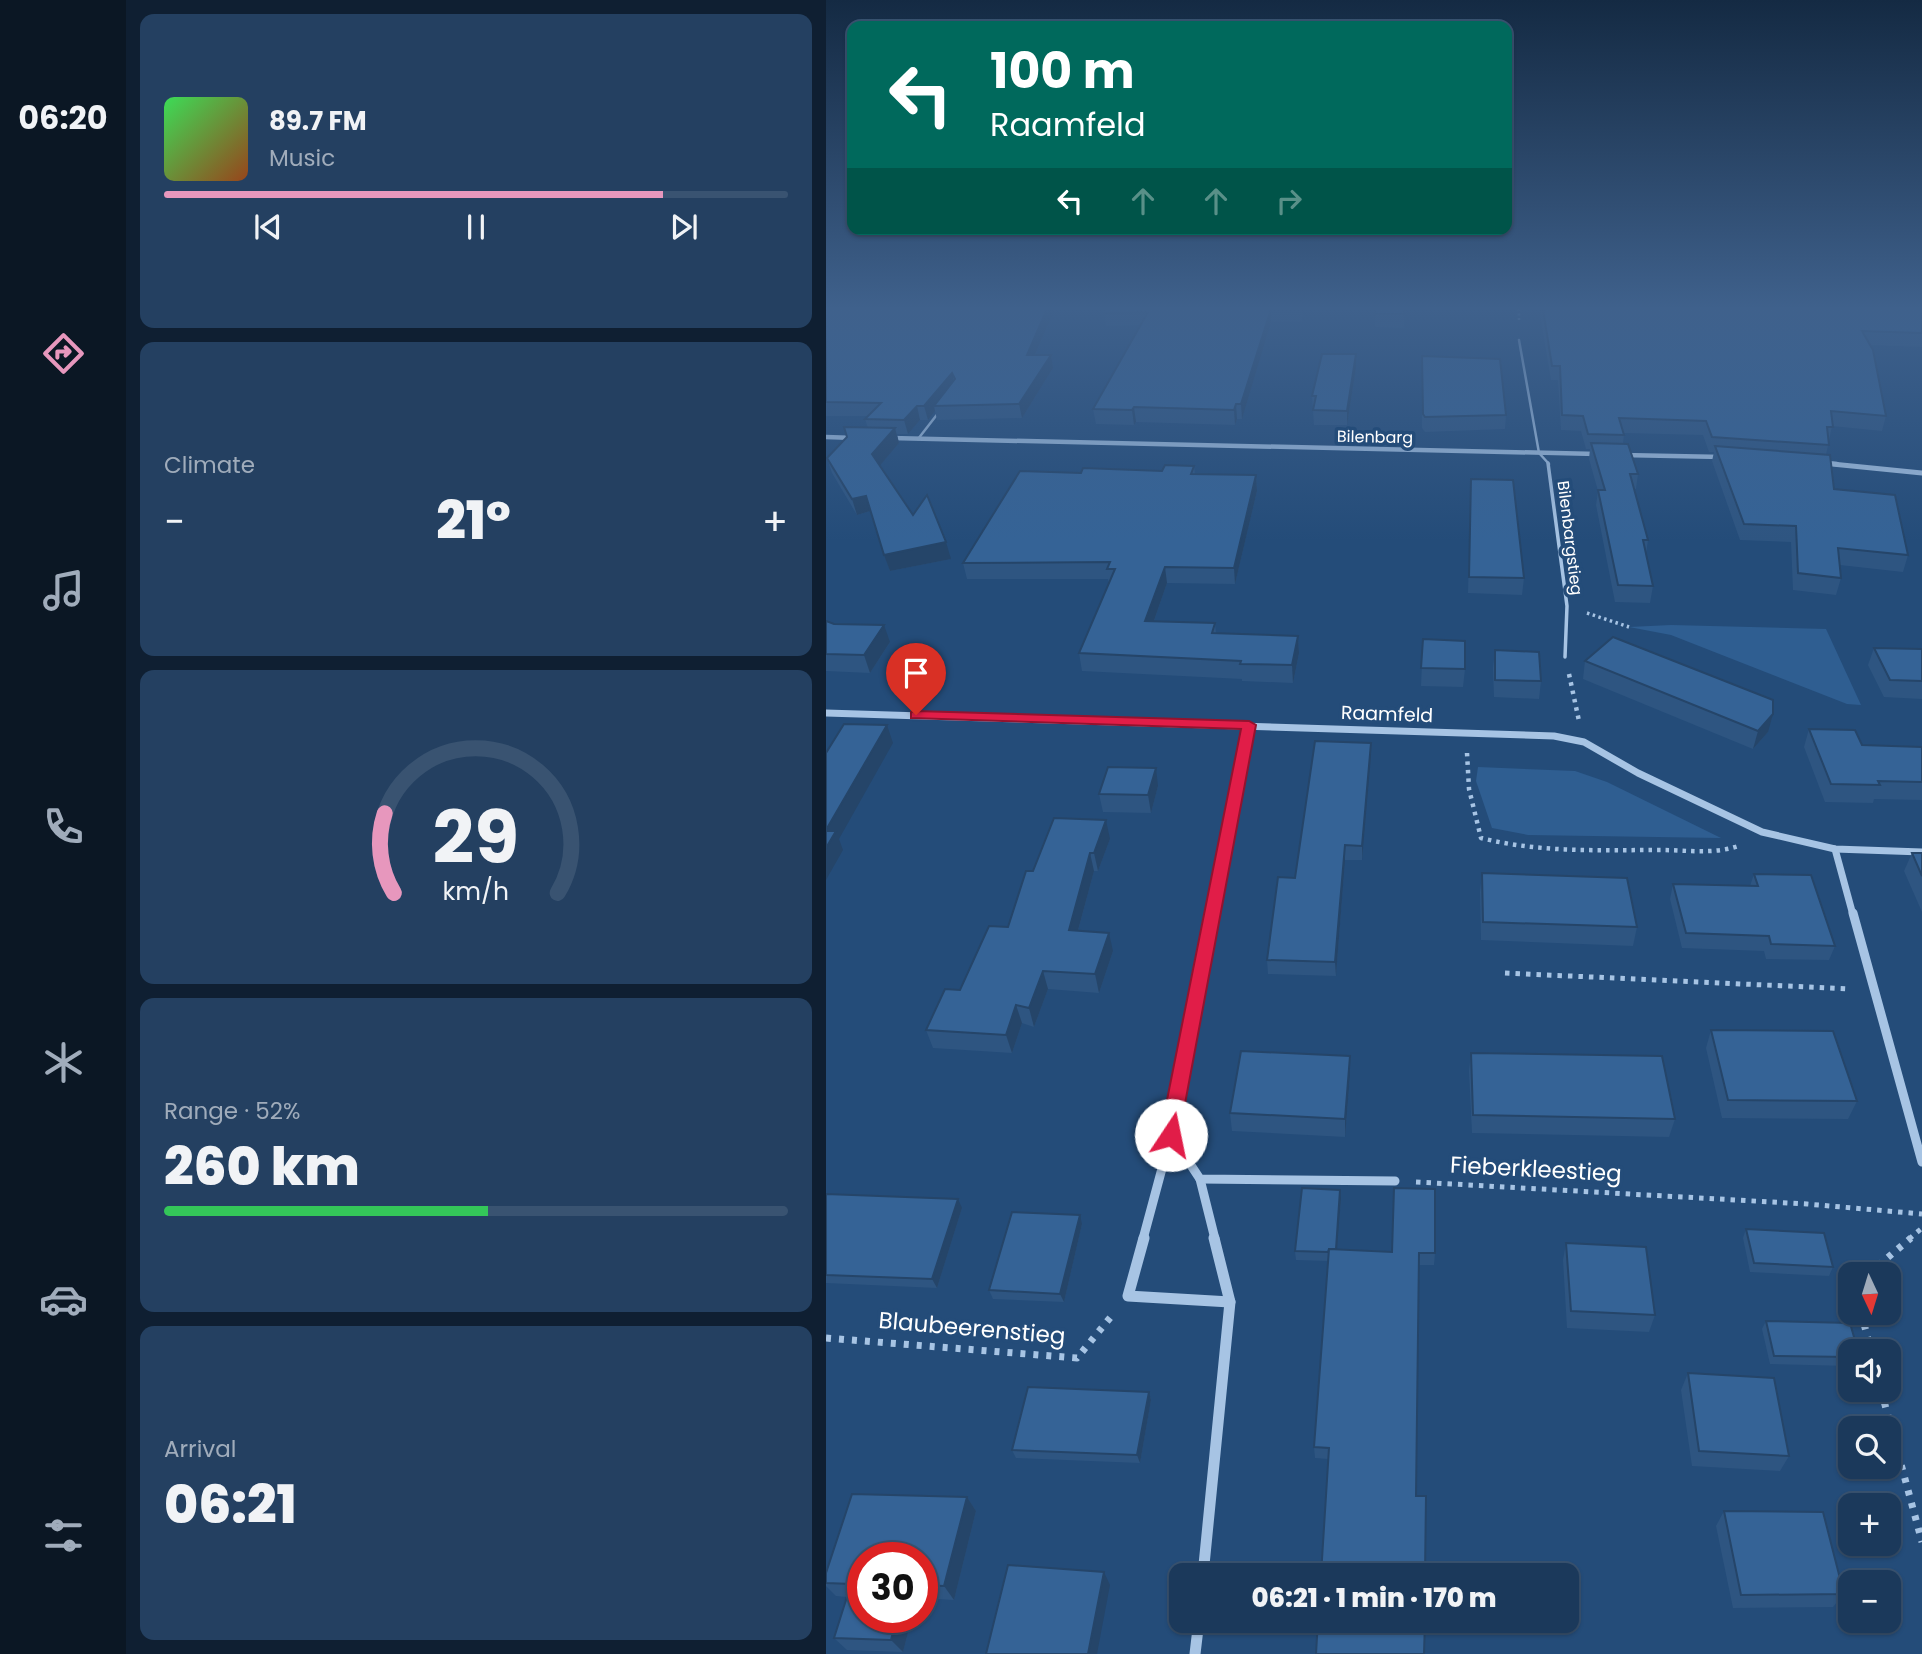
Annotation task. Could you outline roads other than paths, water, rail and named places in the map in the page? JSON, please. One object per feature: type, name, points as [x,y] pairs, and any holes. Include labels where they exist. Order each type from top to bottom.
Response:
[{"type":"street","points":[[826,437],[864,438]]},
{"type":"street","name":"Bilenbarg","points":[[878,438],[1607,454]]},
{"type":"street","points":[[1621,455],[1730,457]]},
{"type":"street","points":[[1810,462],[1922,473]]},
{"type":"street","name":"Raamfeld","points":[[826,713],[1555,736],[1584,742],[1638,773],[1762,832],[1835,849],[1922,852]]},
{"type":"street","points":[[1230,1302],[1128,1296],[1171,1135],[1249,725]]},
{"type":"street","points":[[1835,849],[1922,1162]]},
{"type":"street","points":[[1171,1135],[1200,1179],[1230,1302],[1204,1563]]},
{"type":"street","points":[[1200,1179],[1395,1181]]},
{"type":"street","points":[[1195,1654],[1197,1633]]},
{"type":"lane","name":"Bilenbargstieg","points":[[1527,386],[1539,453],[1549,464],[1567,606],[1565,657]]},
{"type":"lane","points":[[918,439],[940,409]]}]
